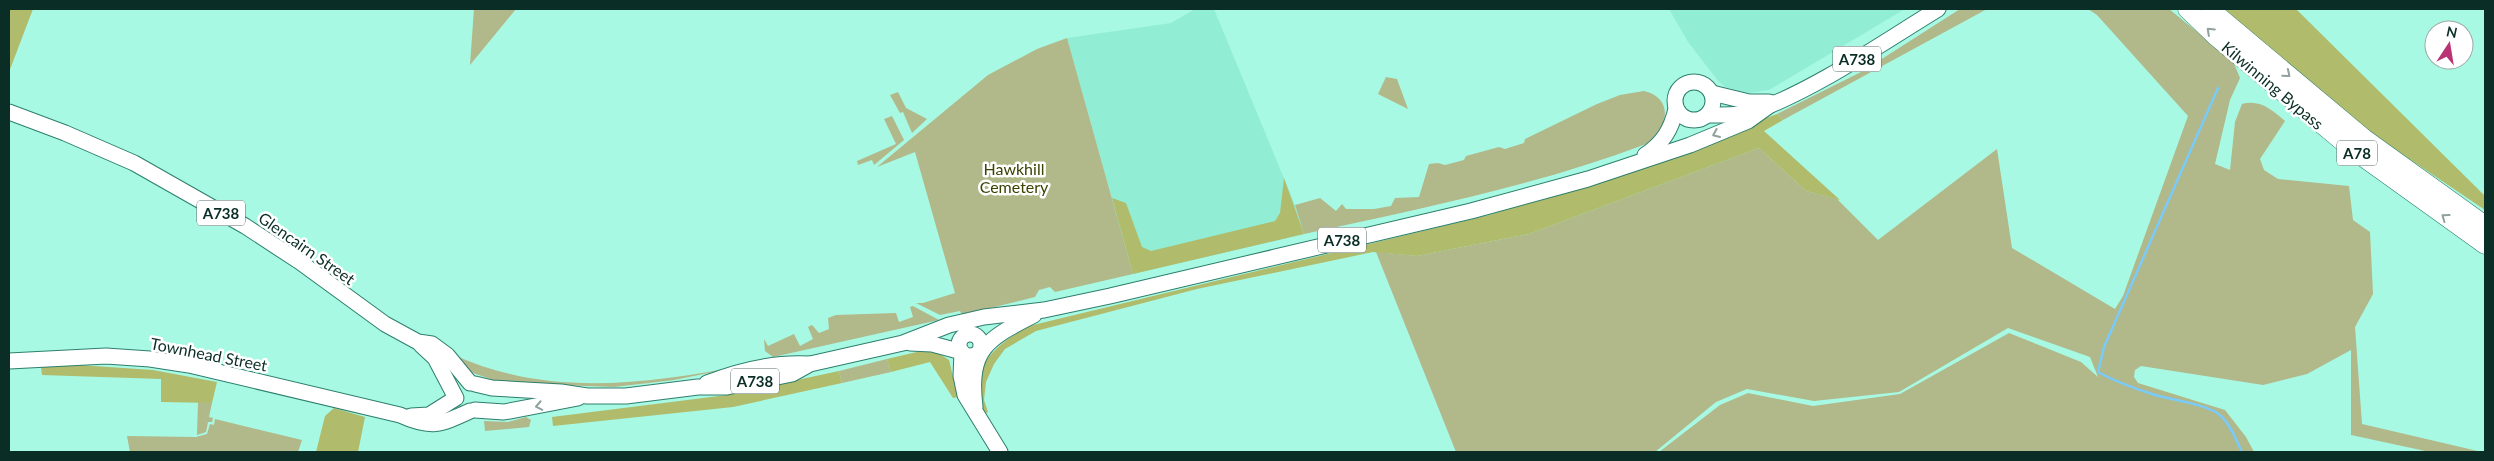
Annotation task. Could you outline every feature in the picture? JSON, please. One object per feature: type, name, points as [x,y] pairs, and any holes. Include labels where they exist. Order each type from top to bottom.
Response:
[{"type":"highway","name":"Kilwinning Bypass","points":[[2187,9],[2215,36],[2350,148],[2485,245]]},
{"type":"highway","name":"Kilwinning Bypass","points":[[2210,9],[2364,138],[2485,225]]},
{"type":"main road","name":"A738","points":[[1676,109],[1690,120],[1753,112],[1848,64],[1938,9]]},
{"type":"main road","name":"A738","points":[[1632,164],[1658,146],[1668,133],[1676,109],[1675,96],[1682,86],[1688,82],[1700,82],[1712,93],[1749,102],[1774,102]]},
{"type":"main road","name":"A738","points":[[473,384],[492,388],[561,392],[587,396],[626,396],[698,387],[727,387],[792,374],[810,364],[903,343],[930,333],[968,335],[996,321],[1017,314],[1044,310],[1479,208],[1588,179],[1676,147],[1688,137],[1713,105],[1712,93]]},
{"type":"main road","points":[[1658,155],[1690,146],[1748,121],[1774,102]]},
{"type":"main road","name":"Glencairn Street","points":[[9,112],[65,133],[134,163],[245,226],[300,262],[385,324],[418,342],[435,358],[456,398]]},
{"type":"main road","name":"A738","points":[[979,351],[1011,326],[1044,310]]},
{"type":"main road","points":[[930,333],[948,325],[984,317],[1017,314]]},
{"type":"main road","points":[[976,413],[974,377],[980,341],[968,335],[960,346],[962,352],[962,386],[976,413],[1000,452]]},
{"type":"main road","name":"Glencairn Street","points":[[418,342],[432,344],[447,355],[473,384]]},
{"type":"main road","name":"A738","points":[[903,343],[932,344],[962,352]]},
{"type":"main road","points":[[962,352],[971,356],[979,351]]},
{"type":"main road","name":"Townhead Street","points":[[9,361],[106,356],[150,359],[197,367],[400,415],[419,424],[434,425],[446,422],[472,410]]},
{"type":"main road","name":"A738","points":[[472,410],[481,405],[484,397],[481,389],[473,384]]},
{"type":"main road","points":[[456,398],[462,386],[473,384]]},
{"type":"main road","name":"A738","points":[[456,398],[462,409],[510,412],[587,396]]},
{"type":"main road","name":"Townhead Street","points":[[400,415],[429,415],[456,398]]},
{"type":"shaded area","points":[[9,9],[33,9],[9,72]]},
{"type":"shaded area","points":[[1195,9],[1214,9],[1295,205],[1304,234],[1133,274],[1067,38],[1171,23]]},
{"type":"shaded area","points":[[1669,9],[1905,9],[1769,90],[1748,93],[1725,87],[1719,82],[1688,42]]},
{"type":"shaded area","points":[[2225,9],[2296,9],[2485,196],[2485,210],[2362,127],[2291,69]]},
{"type":"shaded area","points":[[1777,114],[1783,120],[1764,131],[1840,200],[1806,191],[1759,148],[1529,234],[1417,256],[1373,252],[1197,289],[1036,331],[1005,349],[994,364],[986,382],[984,400],[988,412],[985,414],[980,398],[979,384],[981,372],[986,361],[1004,342],[1029,326],[1489,215],[1606,179]]},
{"type":"shaded area","points":[[1284,178],[1304,234],[1133,274],[1112,198],[1126,203],[1142,247],[1151,251],[1275,221],[1280,213]]},
{"type":"shaded area","points":[[921,351],[938,353],[949,360],[958,397],[953,398],[930,362],[891,372],[887,359]]},
{"type":"shaded area","points":[[79,365],[153,370],[217,382],[212,403],[161,402],[161,379],[42,375],[41,367]]},
{"type":"shaded area","points":[[839,371],[842,383],[733,407],[553,426],[552,417],[727,395]]},
{"type":"shaded area","points":[[334,408],[365,417],[358,452],[316,452],[325,416]]},
{"type":"green space","points":[[474,9],[516,9],[470,65]]},
{"type":"green space","points":[[1960,9],[1987,9],[1783,120],[1777,114],[1863,71]]},
{"type":"green space","points":[[2088,9],[2169,9],[2233,61],[2240,78],[2230,100],[2215,164],[2230,170],[2235,122],[2242,104],[2254,103],[2265,106],[2285,121],[2260,159],[2264,170],[2278,179],[2349,186],[2353,220],[2370,232],[2373,294],[2355,327],[2362,424],[2482,452],[2430,452],[2351,435],[2351,350],[2307,374],[2263,385],[2141,366],[2135,370],[2134,377],[2138,383],[2225,410],[2246,437],[2254,452],[1659,452],[1720,405],[1748,393],[1813,406],[1900,394],[2009,333],[2081,362],[2098,377],[2090,357],[2008,328],[1899,392],[1814,401],[1747,389],[1716,402],[1655,452],[1456,452],[1376,252],[1417,256],[1529,234],[1759,148],[1806,191],[1837,199],[1878,240],[1997,149],[2012,248],[2115,309],[2123,296],[2188,116],[2097,15]]},
{"type":"green space","name":"Hawkhill Cemetery","points":[[1067,38],[1133,274],[1055,292],[1050,287],[1039,290],[1035,297],[962,315],[960,311],[940,315],[916,303],[923,303],[955,293],[915,152],[877,167],[988,75],[1037,49]]},
{"type":"green space","points":[[1386,77],[1397,79],[1408,109],[1378,94]]},
{"type":"green space","points":[[1644,91],[1660,100],[1664,107],[1665,115],[1659,131],[1646,144],[1604,159],[1519,184],[1433,206],[1304,234],[1295,205],[1320,198],[1336,211],[1342,204],[1346,209],[1374,209],[1391,206],[1395,198],[1419,197],[1429,164],[1438,163],[1445,165],[1464,160],[1466,156],[1499,147],[1505,149],[1524,143],[1525,139],[1597,104],[1620,95]]},
{"type":"green space","points":[[898,92],[906,108],[927,119],[912,133],[903,112],[900,113],[890,95]]},
{"type":"green space","points":[[892,116],[904,140],[874,165],[872,160],[858,165],[857,161],[896,144],[884,119]]},
{"type":"green space","points":[[913,306],[939,320],[773,357],[765,351],[764,339],[768,346],[794,334],[800,346],[813,339],[808,327],[812,325],[819,333],[829,329],[828,318],[836,315],[896,313],[899,322],[913,317],[910,307]]},
{"type":"green space","points":[[452,354],[488,368],[523,377],[559,382],[632,382],[743,366],[674,380],[614,387],[502,383],[473,373]]},
{"type":"green space","points":[[887,359],[891,372],[842,383],[839,371]]},
{"type":"green space","points":[[198,402],[212,403],[209,417],[213,418],[212,422],[208,422],[206,432],[197,435]]},
{"type":"green space","points":[[526,417],[531,420],[529,427],[485,431],[484,421],[508,422]]},
{"type":"green space","points":[[215,419],[302,440],[298,452],[130,452],[127,436],[196,437],[207,434],[210,424],[214,425]]},
{"type":"waterway","points":[[2218,88],[2104,347],[2098,372],[2155,395],[2208,408],[2221,416],[2228,424],[2242,452]]}]
